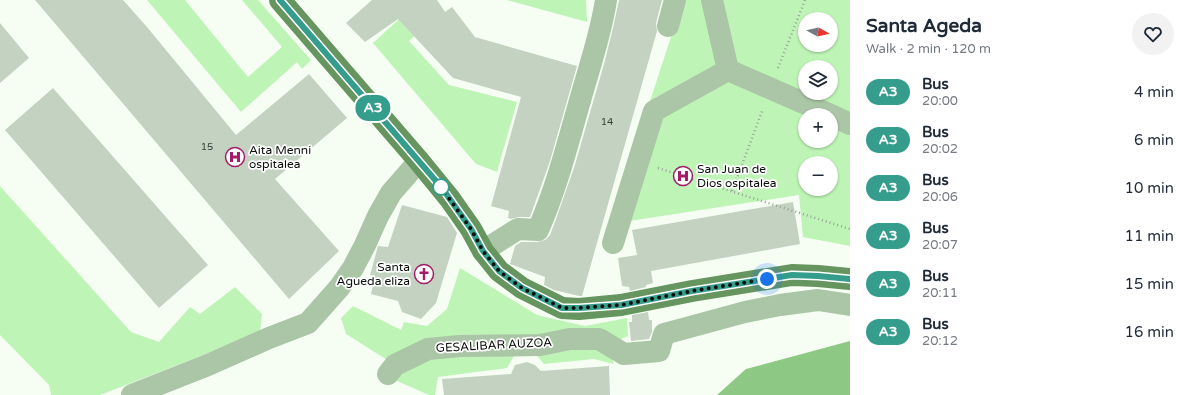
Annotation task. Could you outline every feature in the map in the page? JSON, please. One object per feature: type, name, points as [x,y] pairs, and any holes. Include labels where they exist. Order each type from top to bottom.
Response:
[{"type":"main road","points":[[280,0],[419,160],[450,199],[471,229],[483,251],[499,271],[522,288],[562,308],[621,305],[699,290],[792,275],[850,279]]},
{"type":"street","points":[[483,251],[518,229],[538,230],[547,211],[565,153],[602,26],[606,0]]},
{"type":"street","points":[[668,26],[675,0]]},
{"type":"street","points":[[712,0],[728,70]]},
{"type":"street","points":[[728,70],[815,108]]},
{"type":"street","points":[[612,243],[654,111],[728,70]]},
{"type":"street","points":[[838,118],[850,124]]},
{"type":"street","points":[[132,395],[308,323],[340,288],[353,268],[378,216],[391,193],[419,160]]},
{"type":"street","name":"GESALIBAR AUZOA","points":[[388,374],[395,365],[428,349],[460,346],[540,345],[570,339],[599,339],[624,354],[659,351],[664,334],[745,312],[818,300],[850,305]]},
{"type":"path","points":[[732,191],[805,0]]},
{"type":"path","points":[[638,162],[850,229]]},
{"type":"green space","points":[[147,0],[185,0],[248,77],[282,47],[242,0],[258,0],[311,60],[302,69],[297,62],[241,112]]},
{"type":"green space","points":[[507,0],[586,0],[587,22]]},
{"type":"green space","points":[[683,0],[850,0],[850,246],[803,237],[799,196],[838,196],[838,156],[798,156],[798,195],[610,224]]},
{"type":"green space","points":[[409,10],[419,31],[409,41],[449,85],[517,102],[497,172],[476,164],[373,43]]},
{"type":"green space","points":[[0,186],[131,332],[159,342],[190,307],[200,314],[235,287],[262,314],[260,333],[100,395],[51,395],[49,385],[0,335]]},
{"type":"green space","points":[[460,268],[537,315],[585,326],[627,318],[628,336],[607,345],[614,364],[594,359],[544,364],[531,349],[518,349],[507,368],[438,377],[435,395],[429,395],[397,381],[395,365],[346,334],[341,318],[353,306],[401,330],[404,322],[427,326],[447,309]]},
{"type":"green space","points":[[850,341],[850,395],[717,395],[746,369]]},
{"type":"building","name":"Aita Menni ospitalea","points":[[35,0],[123,0],[236,135],[309,74],[347,118],[275,179],[339,251],[289,299]]},
{"type":"building","points":[[372,0],[437,0],[445,12],[452,7],[475,37],[577,66],[550,161],[530,217],[511,219],[508,218],[509,211],[491,206],[521,97],[453,78],[398,19],[365,42],[346,23]]},
{"type":"building","points":[[619,0],[662,0],[656,23],[657,31],[582,296],[579,296],[554,290],[544,285],[545,277],[510,264],[515,246],[521,242],[537,242],[545,240],[550,235],[574,168],[604,64]]},
{"type":"building","points":[[0,23],[29,58],[0,83]]},
{"type":"building","points":[[53,88],[208,265],[159,308],[5,130]]},
{"type":"building","points":[[793,202],[800,244],[651,271],[653,283],[646,285],[646,287],[630,291],[629,287],[622,286],[618,258],[637,255],[632,230]]},
{"type":"building","name":"Santa Agueda eliza","points":[[402,205],[447,217],[457,233],[436,303],[421,319],[402,312],[398,301],[371,294],[375,276],[370,275],[378,246],[388,247]]},
{"type":"building","points":[[648,312],[649,320],[652,320],[652,332],[649,339],[631,341],[629,322],[632,322],[632,315]]},
{"type":"building","points":[[527,362],[535,365],[541,371],[609,366],[610,395],[444,395],[442,379],[511,374],[515,365]]},
{"type":"bus line","name":"A3","points":[[280,0],[442,188],[471,229],[483,251],[499,271],[522,288],[562,308],[621,305],[743,282],[792,275],[850,279]]},
{"type":"place","name":"Aita Menni ospitalea","points":[[235,157]]},
{"type":"place","name":"San Juan de Dios ospitalea","points":[[683,176]]},
{"type":"place","name":"Santa Agueda eliza","points":[[424,274]]},
{"type":"route","points":[[441,187],[471,229],[483,251],[499,271],[522,288],[562,308],[621,305],[692,291],[767,279]]}]
